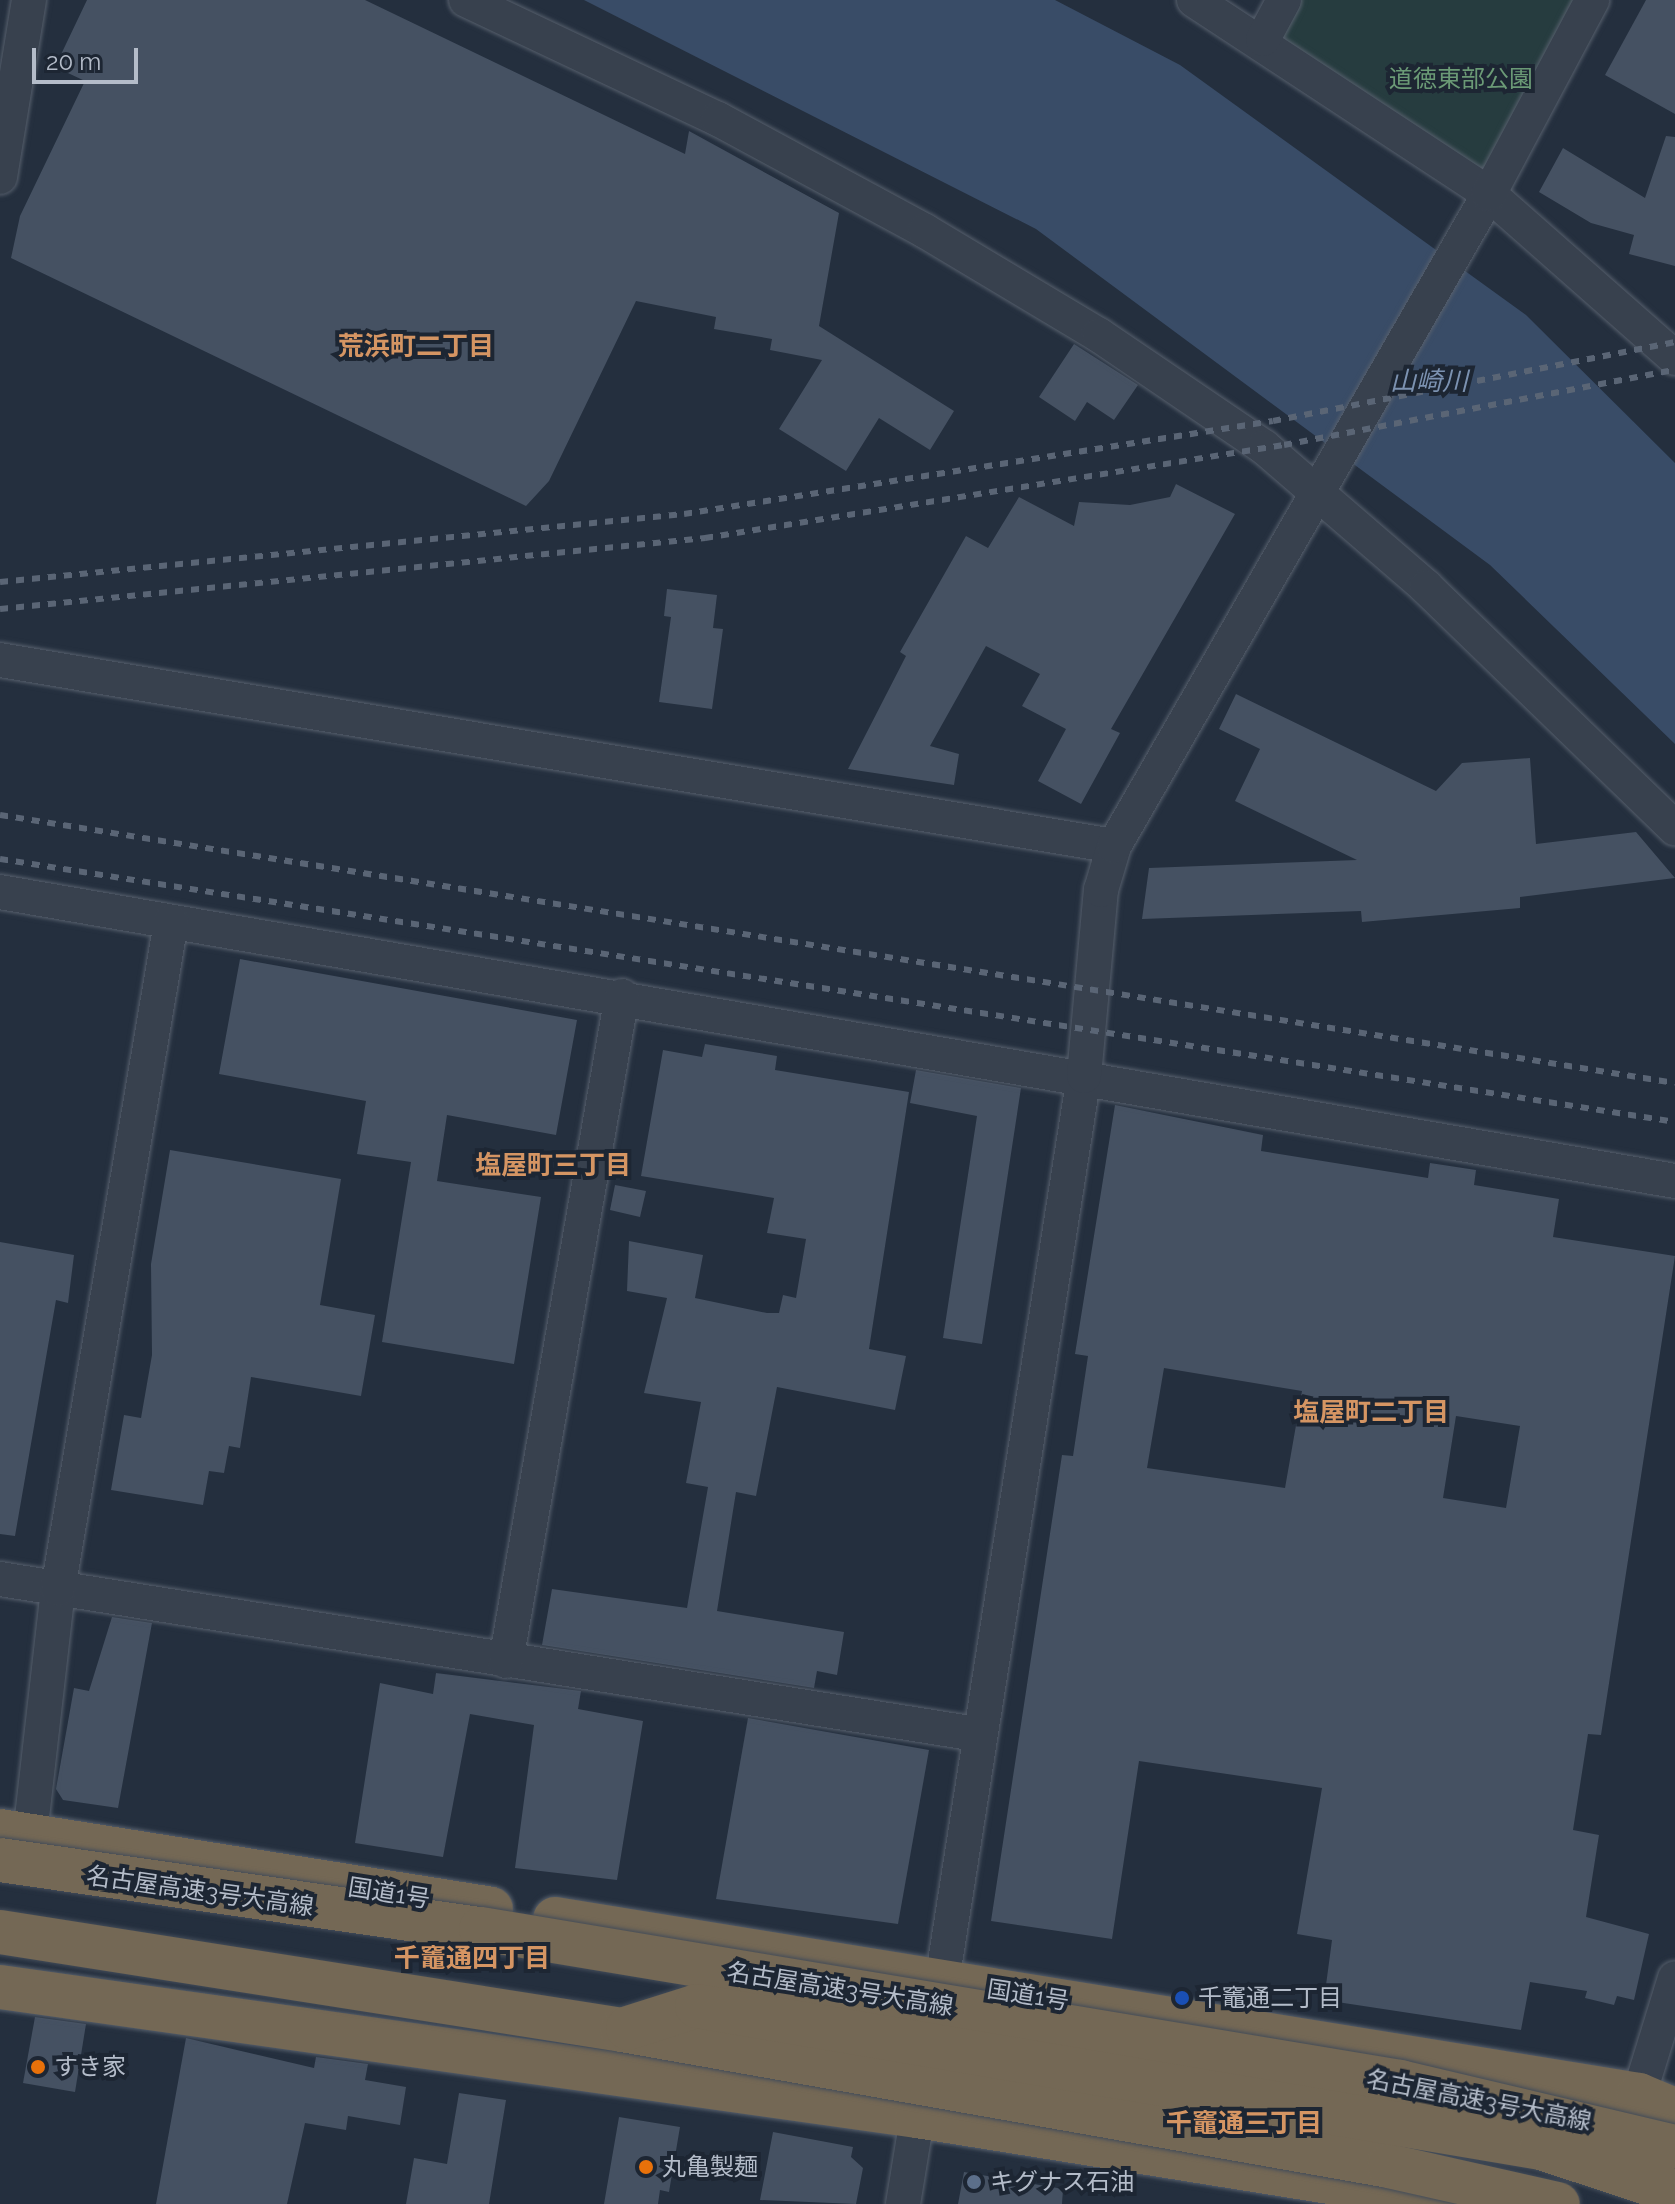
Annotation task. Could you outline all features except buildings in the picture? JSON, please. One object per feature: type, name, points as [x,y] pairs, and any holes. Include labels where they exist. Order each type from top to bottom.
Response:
[{"type":"highway","name":"名古屋高速3号大高線","points":[[10,1842],[116,1880],[481,1929],[1400,2082],[1675,2147]]},
{"type":"highway","name":"国道1号","points":[[10,1842],[943,1982],[1657,2103]]},
{"type":"highway","points":[[0,1867],[116,1880]]},
{"type":"highway","points":[[0,1932],[622,2030],[1389,2166],[1558,2204]]},
{"type":"highway","points":[[0,1987],[917,2116],[1467,2204]]},
{"type":"highway","points":[[622,2030],[697,2006],[1541,2148],[1675,2192]]},
{"type":"street","points":[[0,177],[29,0]]},
{"type":"street","points":[[466,0],[718,119],[925,231],[1099,335],[1322,477],[1675,828]]},
{"type":"street","points":[[1194,0],[1263,39],[1483,204],[1675,358]]},
{"type":"street","points":[[1263,39],[1284,0]]},
{"type":"street","points":[[903,2204],[943,1982],[976,1734],[1084,1076],[1101,890],[1114,846],[1322,477],[1483,204],[1592,0]]},
{"type":"street","points":[[0,660],[1114,846]]},
{"type":"street","points":[[0,892],[622,996],[1675,1181]]},
{"type":"street","points":[[10,1842],[58,1589],[171,922]]},
{"type":"street","points":[[506,1661],[622,996]]},
{"type":"street","points":[[0,1579],[976,1734]]},
{"type":"street","points":[[1657,2103],[1675,1978]]},
{"type":"green space","name":"道徳東部公園","points":[[1284,0],[1592,0],[1489,194],[1263,39]]},
{"type":"water","name":"山崎川","points":[[584,0],[1055,0],[1180,65],[1526,315],[1675,463],[1675,744],[1490,565],[1036,229]]},
{"type":"railway","points":[[0,582],[684,514],[1273,421],[1675,342]]},
{"type":"railway","points":[[0,609],[705,538],[1284,445],[1675,370]]},
{"type":"railway","points":[[0,815],[1675,1083]]},
{"type":"railway","points":[[0,859],[1675,1122]]},
{"type":"place","name":"千竈通二丁目","points":[[1182,1998]]},
{"type":"place","name":"すき家","points":[[38,2067]]},
{"type":"place","name":"丸亀製麺","points":[[646,2167]]},
{"type":"place","name":"キグナス石油","points":[[974,2182]]},
{"type":"district","name":"荒浜町二丁目","points":[[416,347]]},
{"type":"district","name":"塩屋町三丁目","points":[[553,1166]]},
{"type":"district","name":"塩屋町二丁目","points":[[1371,1413]]},
{"type":"district","name":"千竈通四丁目","points":[[472,1959]]},
{"type":"district","name":"千竈通三丁目","points":[[1244,2124]]}]
